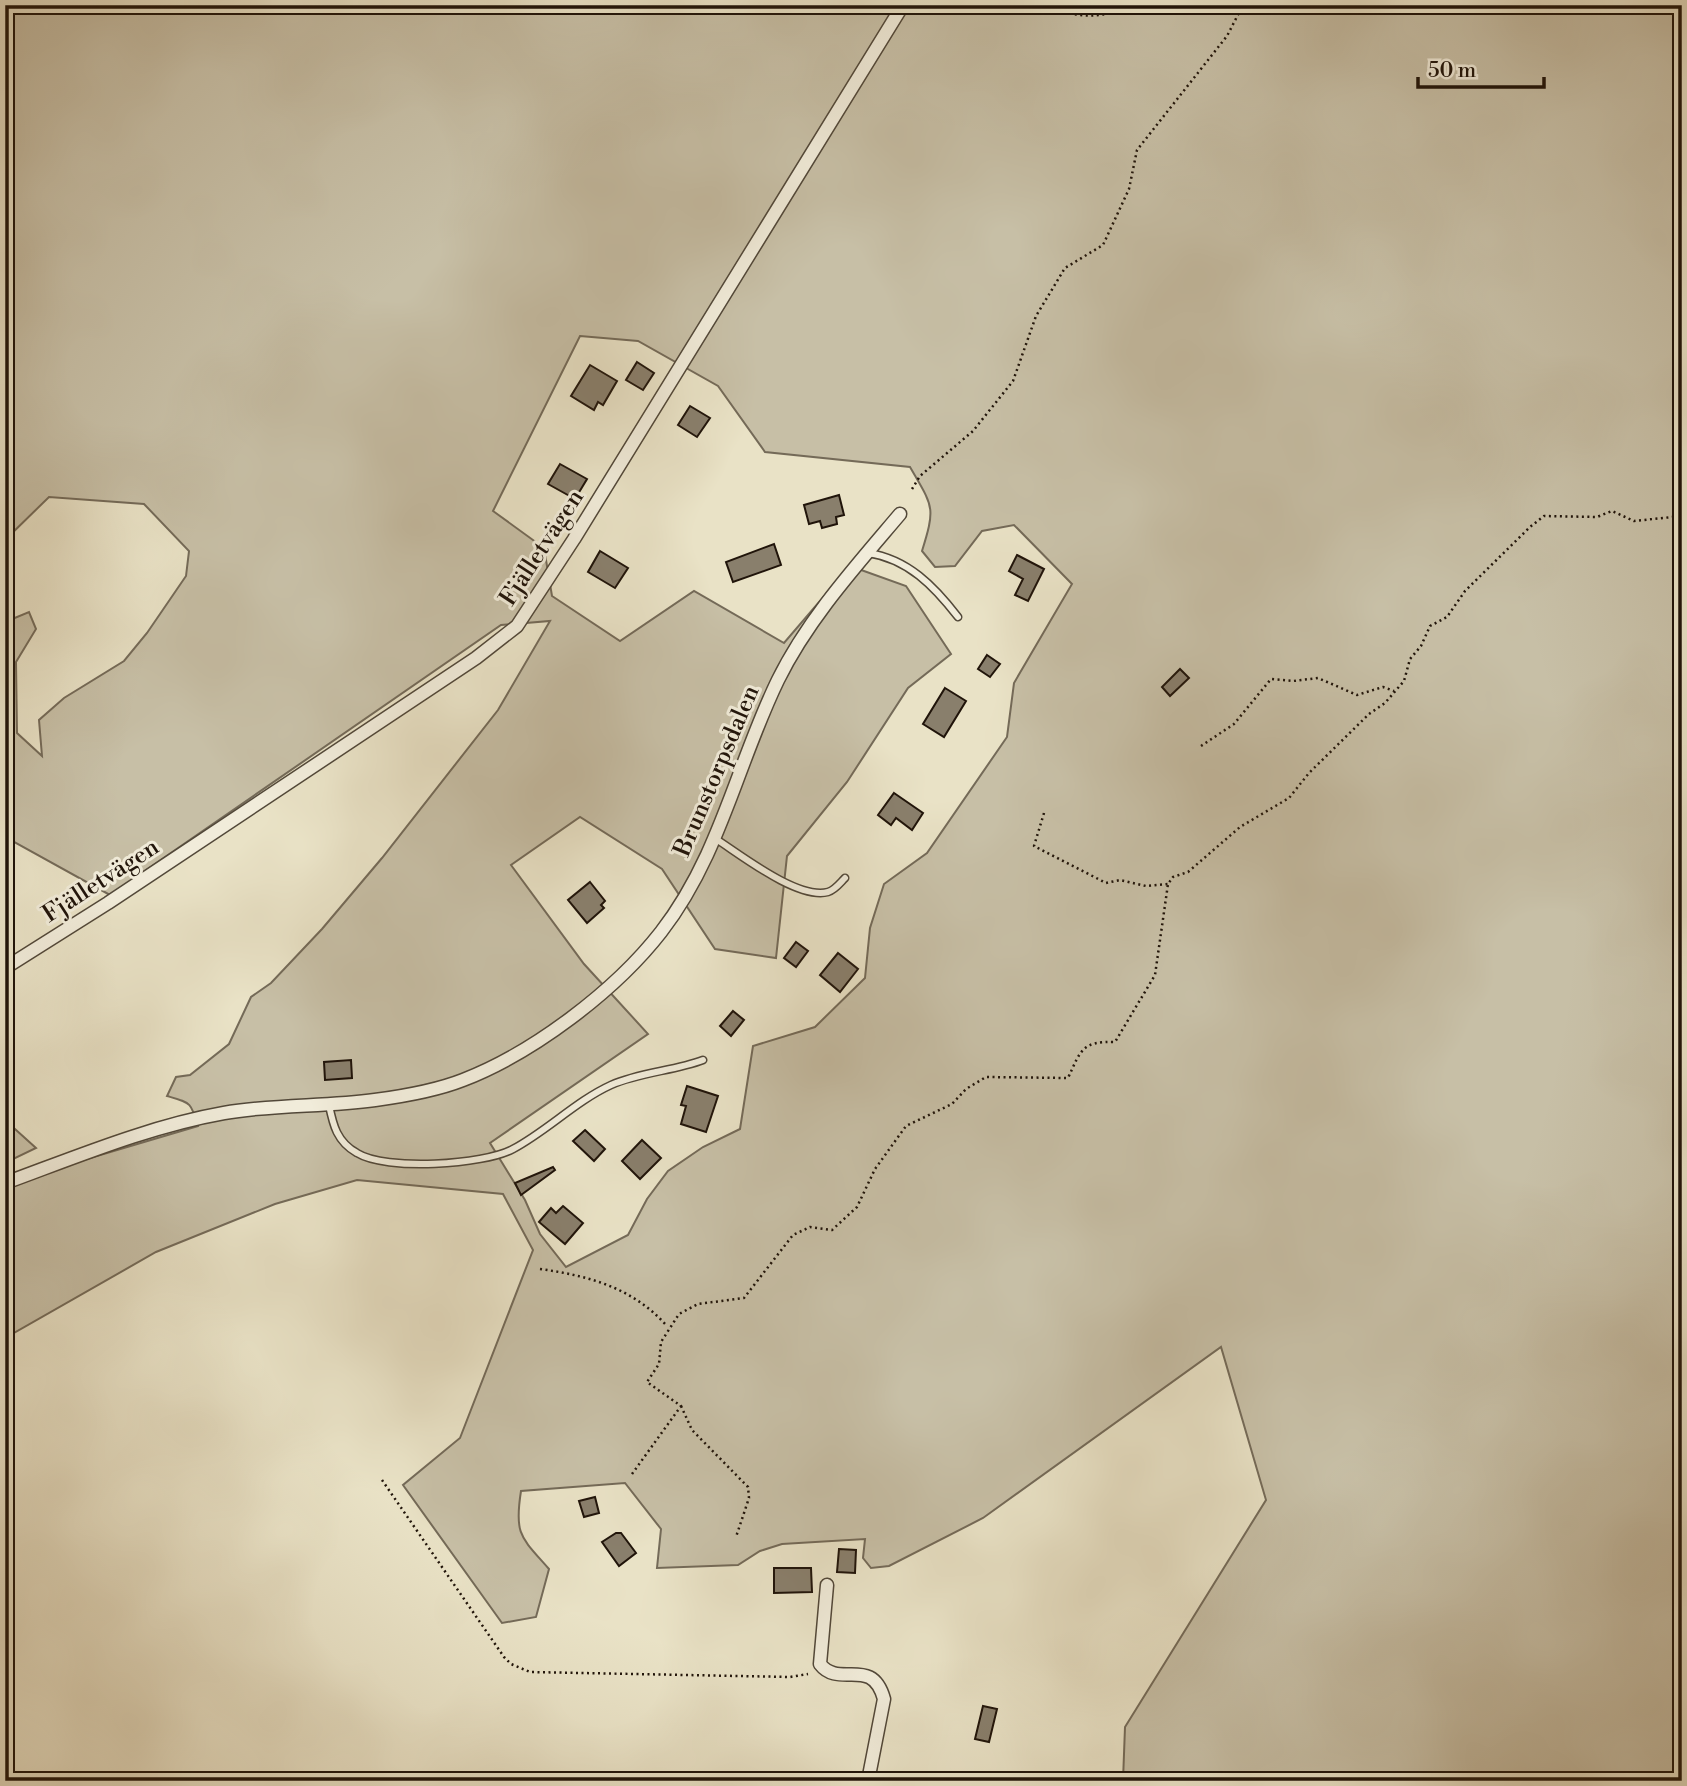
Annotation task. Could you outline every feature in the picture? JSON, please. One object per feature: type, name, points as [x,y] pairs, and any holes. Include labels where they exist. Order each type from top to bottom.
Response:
[{"type":"street","name":"Fjälletvägen","points":[[5,968],[108,903],[476,658],[517,626],[574,539],[903,5]]},
{"type":"street","name":"Brunstorpsdalen","points":[[5,1183],[192,1119],[252,1108],[329,1105],[426,1092],[465,1079],[546,1035],[616,980],[661,933],[716,839],[778,680],[836,590],[900,514]]},
{"type":"street","points":[[827,1585],[820,1664],[825,1671],[862,1674],[873,1678],[881,1687],[884,1699],[868,1781]]},
{"type":"lane","points":[[868,553],[897,561],[907,567],[935,588],[958,617]]},
{"type":"lane","points":[[716,839],[797,888],[812,893],[830,892],[845,878]]},
{"type":"lane","points":[[329,1105],[334,1129],[342,1141],[369,1158],[421,1163],[475,1159],[515,1148],[610,1085],[703,1060]]},
{"type":"path","points":[[1049,5],[1063,12],[1087,17],[1116,13],[1134,5]]},
{"type":"path","points":[[912,489],[920,476],[973,430],[1013,381],[1036,316],[1065,268],[1102,245],[1129,189],[1137,150],[1227,36],[1243,5]]},
{"type":"path","points":[[736,1537],[749,1498],[748,1487],[692,1430],[681,1406],[647,1382],[659,1364],[661,1342],[668,1327],[679,1314],[698,1304],[744,1298],[793,1236],[810,1227],[832,1230],[857,1208],[875,1169],[906,1126],[952,1104],[966,1089],[986,1077],[1068,1077],[1081,1050],[1095,1041],[1115,1042],[1155,975],[1168,884],[1173,877],[1188,872],[1240,827],[1289,798],[1309,773],[1404,681],[1410,659],[1421,646],[1430,626],[1447,617],[1465,591],[1544,516],[1597,517],[1612,511],[1634,521],[1682,516]]},
{"type":"path","points":[[1201,746],[1234,724],[1271,679],[1293,681],[1318,678],[1357,695],[1383,687],[1395,691]]},
{"type":"path","points":[[1044,813],[1034,846],[1106,883],[1120,880],[1146,886],[1168,884]]},
{"type":"path","points":[[540,1269],[606,1283],[650,1307],[668,1327]]},
{"type":"path","points":[[632,1474],[681,1406]]},
{"type":"path","points":[[382,1480],[504,1657],[520,1669],[530,1672],[790,1677],[825,1671]]},
{"type":"shaded area","points":[[5,5],[1682,5],[1682,1781],[1123,1781],[1125,1727],[1266,1500],[1221,1347],[983,1518],[889,1566],[871,1568],[863,1558],[865,1539],[782,1544],[760,1551],[738,1565],[657,1568],[661,1529],[625,1483],[521,1491],[519,1527],[526,1542],[549,1569],[536,1617],[502,1623],[403,1485],[460,1438],[533,1250],[503,1194],[357,1180],[275,1204],[156,1252],[5,1338],[5,1188],[63,1166],[198,1126],[189,1105],[167,1096],[176,1077],[190,1075],[229,1044],[251,997],[271,983],[322,929],[382,858],[498,710],[550,621],[501,625],[110,895],[5,837],[5,622],[29,612],[36,629],[16,662],[17,733],[42,756],[39,720],[64,698],[124,661],[186,576],[189,551],[144,504],[49,497],[5,540]],"holes":[[[580,336],[638,341],[718,386],[765,452],[910,467],[928,499],[929,525],[922,551],[935,567],[955,566],[982,531],[1014,525],[1072,584],[1014,683],[1007,737],[927,853],[884,884],[870,928],[865,978],[815,1027],[753,1046],[740,1129],[703,1147],[668,1171],[647,1199],[628,1235],[566,1267],[540,1234],[525,1200],[490,1143],[648,1034],[584,964],[511,865],[580,817],[662,869],[715,949],[776,958],[787,856],[847,782],[908,688],[951,654],[906,586],[850,566],[784,643],[694,591],[620,641],[552,596],[544,548],[493,511]]]},
{"type":"shaded area","points":[[5,1120],[36,1148],[5,1163]]},
{"type":"building","points":[[637,362],[654,373],[643,390],[626,380]]},
{"type":"building","points":[[590,365],[617,381],[603,405],[598,402],[594,410],[571,396]]},
{"type":"building","points":[[690,406],[710,418],[697,437],[678,425]]},
{"type":"building","points":[[560,464],[587,479],[575,499],[548,484]]},
{"type":"building","points":[[839,495],[844,515],[836,517],[837,524],[822,528],[820,521],[809,524],[804,505]]},
{"type":"building","points":[[774,544],[781,565],[733,582],[726,562]]},
{"type":"building","points":[[600,551],[628,568],[615,588],[588,572]]},
{"type":"building","points":[[1017,555],[1044,569],[1028,601],[1015,595],[1023,579],[1009,571]]},
{"type":"building","points":[[987,655],[1000,664],[990,677],[978,669]]},
{"type":"building","points":[[1180,669],[1189,678],[1170,696],[1162,687]]},
{"type":"building","points":[[945,688],[966,701],[944,737],[923,724]]},
{"type":"building","points":[[894,793],[923,813],[912,830],[896,818],[891,825],[878,815]]},
{"type":"building","points":[[590,882],[605,901],[601,905],[604,908],[587,923],[568,900]]},
{"type":"building","points":[[796,942],[808,951],[796,967],[784,958]]},
{"type":"building","points":[[838,953],[858,969],[840,992],[820,975]]},
{"type":"building","points":[[733,1011],[744,1020],[731,1036],[720,1026]]},
{"type":"building","points":[[351,1060],[352,1078],[325,1080],[324,1062]]},
{"type":"building","points":[[687,1086],[718,1096],[706,1132],[681,1124],[686,1106],[681,1105]]},
{"type":"building","points":[[585,1130],[605,1149],[594,1161],[573,1141]]},
{"type":"building","points":[[642,1140],[661,1158],[640,1179],[622,1161]]},
{"type":"building","points":[[553,1167],[555,1170],[521,1195],[515,1183]]},
{"type":"building","points":[[563,1206],[583,1223],[565,1244],[539,1222],[551,1208],[556,1213]]},
{"type":"building","points":[[595,1497],[599,1513],[584,1517],[579,1501]]},
{"type":"building","points":[[616,1533],[621,1533],[636,1553],[619,1566],[602,1542]]},
{"type":"building","points":[[839,1549],[856,1550],[855,1573],[837,1572]]},
{"type":"building","points":[[774,1568],[811,1568],[812,1592],[774,1593]]},
{"type":"building","points":[[983,1706],[997,1709],[989,1742],[975,1739]]}]
